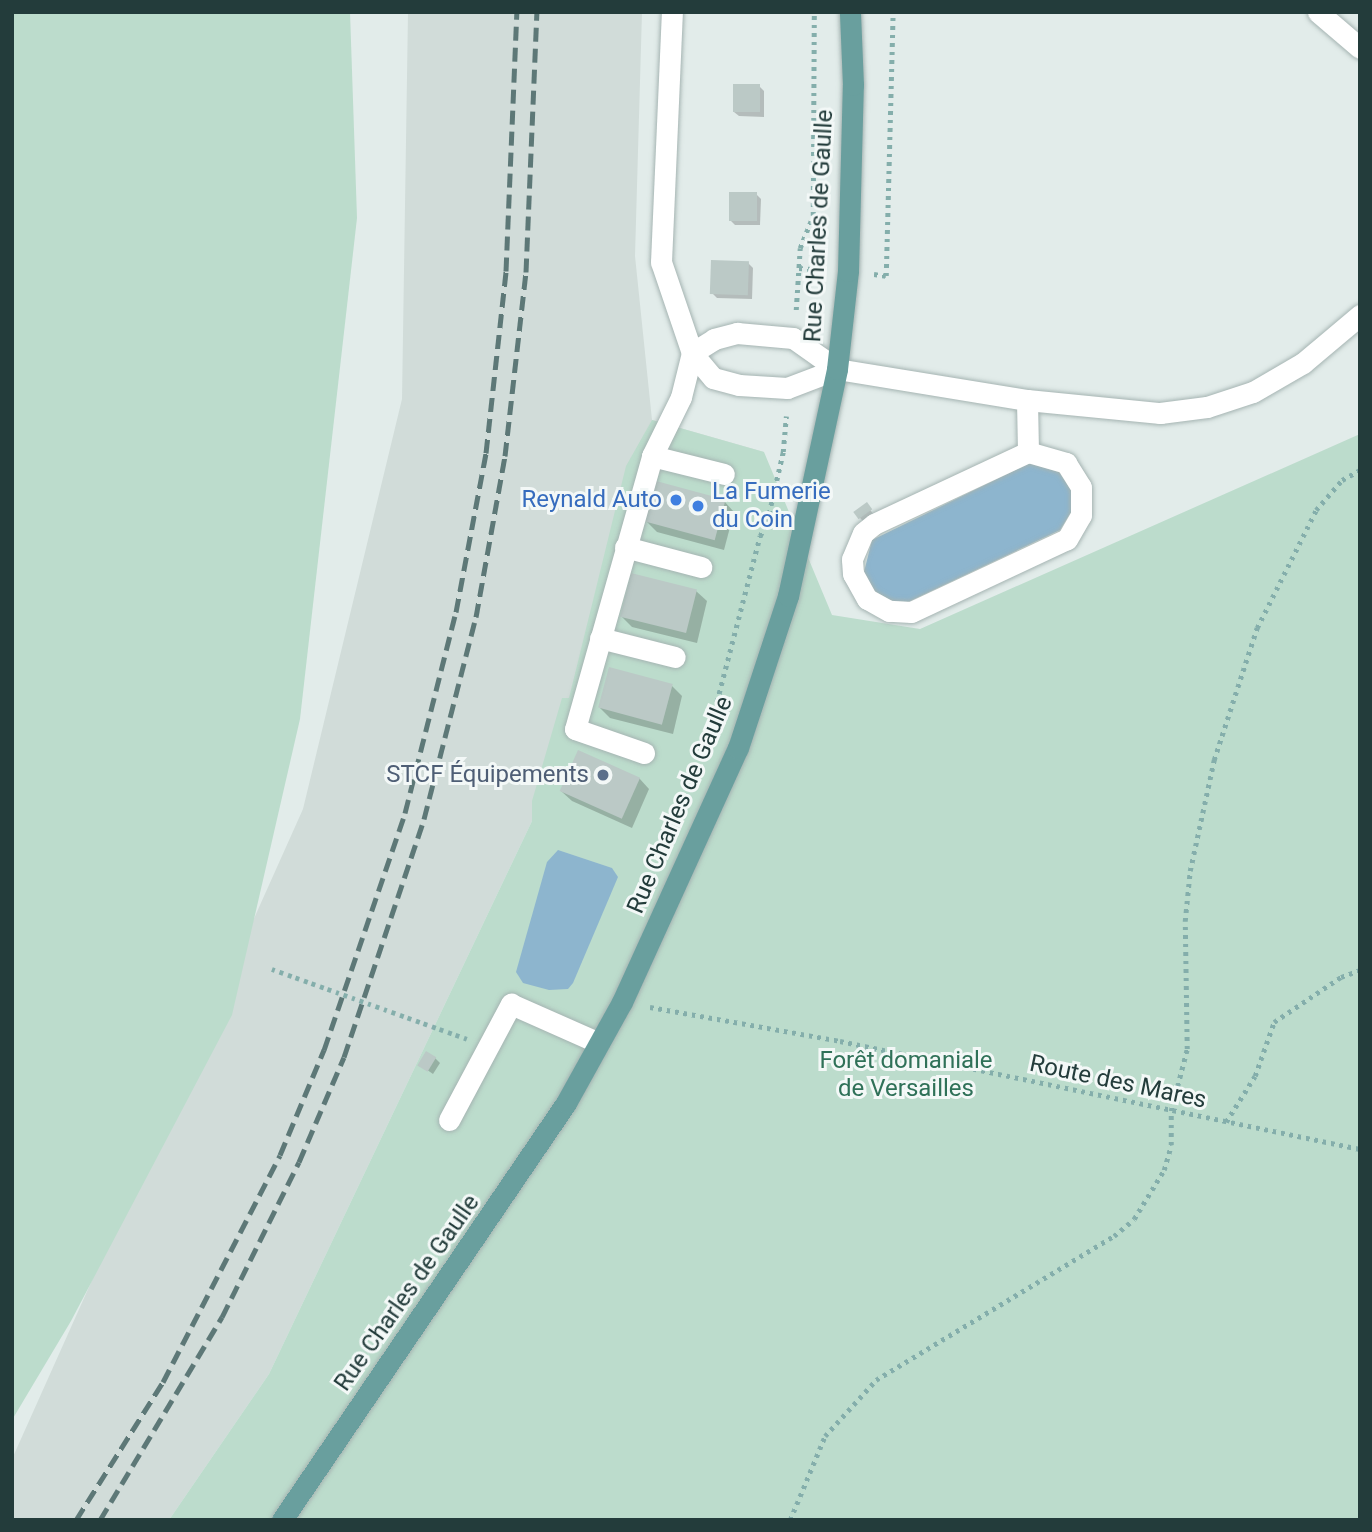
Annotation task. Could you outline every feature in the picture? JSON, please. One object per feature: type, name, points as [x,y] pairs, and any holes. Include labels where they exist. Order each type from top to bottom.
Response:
[{"type":"main road","name":"Rue Charles de Gaulle","points":[[282,1520],[522,1172],[599,1043],[622,1002],[738,748],[788,596],[837,369],[848,271],[853,85],[850,12]]},
{"type":"lane","points":[[672,12],[661,262],[692,353],[713,378],[739,385],[787,388],[837,369]]},
{"type":"lane","points":[[1318,12],[1360,48]]},
{"type":"lane","points":[[644,752],[575,729],[652,456],[681,397],[692,353],[714,339],[737,333],[793,338],[837,369],[1027,400],[1160,413],[1207,407],[1253,392],[1303,363],[1360,315]]},
{"type":"lane","points":[[1027,400],[1028,452]]},
{"type":"lane","points":[[1028,452],[1066,463],[1081,487],[1081,515],[1067,538],[911,612],[889,611],[867,599],[853,574],[856,545],[863,533],[874,524],[1028,452]]},
{"type":"lane","points":[[652,456],[724,474]]},
{"type":"lane","points":[[625,548],[701,567]]},
{"type":"lane","points":[[600,638],[675,657]]},
{"type":"lane","points":[[449,1120],[511,1004],[599,1043]]},
{"type":"path","points":[[799,268],[800,248],[813,215],[814,12]]},
{"type":"path","points":[[886,276],[893,134],[893,12]]},
{"type":"path","points":[[790,1520],[825,1436],[876,1380],[1114,1236],[1134,1219],[1164,1170],[1171,1145],[1171,1111],[1187,1049],[1185,921],[1189,884],[1214,760],[1257,628],[1316,510],[1342,480],[1360,470]]},
{"type":"path","points":[[272,969],[467,1039]]},
{"type":"path","points":[[1226,1122],[1255,1076],[1274,1022],[1340,977],[1360,970]]},
{"type":"path","name":"Route des Mares","points":[[622,1002],[840,1041],[1360,1149]]},
{"type":"shaded area","points":[[408,12],[642,12],[635,256],[652,420],[764,452],[705,682],[532,821],[269,1374],[169,1520],[12,1520],[12,1459],[303,809],[402,399]]},
{"type":"green space","points":[[12,12],[350,12],[357,218],[300,719],[232,1015],[71,1321],[12,1420]]},
{"type":"green space","name":"Forêt domaniale de Versailles","points":[[652,420],[764,452],[832,615],[920,629],[1360,434],[1360,1520],[169,1520],[269,1374],[532,821],[532,801],[562,698],[569,698],[626,466]]},
{"type":"water","points":[[1030,463],[1059,472],[1071,490],[1071,512],[1060,530],[908,602],[892,601],[874,591],[864,572],[872,540]]},
{"type":"water","points":[[558,850],[612,868],[618,877],[573,983],[568,989],[549,990],[523,983],[516,972],[547,862]]},
{"type":"building","points":[[733,84],[760,84],[760,112],[733,112]]},
{"type":"building","points":[[729,192],[757,192],[757,221],[729,221]]},
{"type":"building","points":[[711,260],[749,261],[748,295],[710,294]]},
{"type":"building","points":[[656,481],[726,500],[715,540],[645,522]]},
{"type":"building","points":[[867,502],[872,509],[859,519],[853,512]]},
{"type":"building","points":[[631,573],[697,589],[686,633],[620,617]]},
{"type":"building","points":[[609,667],[673,684],[662,725],[598,708]]},
{"type":"building","points":[[578,750],[640,778],[622,819],[560,791]]},
{"type":"building","points":[[426,1051],[436,1057],[428,1072],[417,1066]]},
{"type":"railway","points":[[76,1520],[163,1382],[280,1155],[324,1050],[405,813],[456,612],[486,453],[506,271],[517,12]]},
{"type":"railway","points":[[100,1520],[222,1317],[299,1162],[344,1057],[424,819],[476,617],[505,456],[526,272],[537,12]]},
{"type":"place","name":"Reynald Auto","points":[[676,500]]},
{"type":"place","name":"La Fumerie du Coin","points":[[698,506]]},
{"type":"place","name":"STCF Équipements","points":[[603,775]]}]
